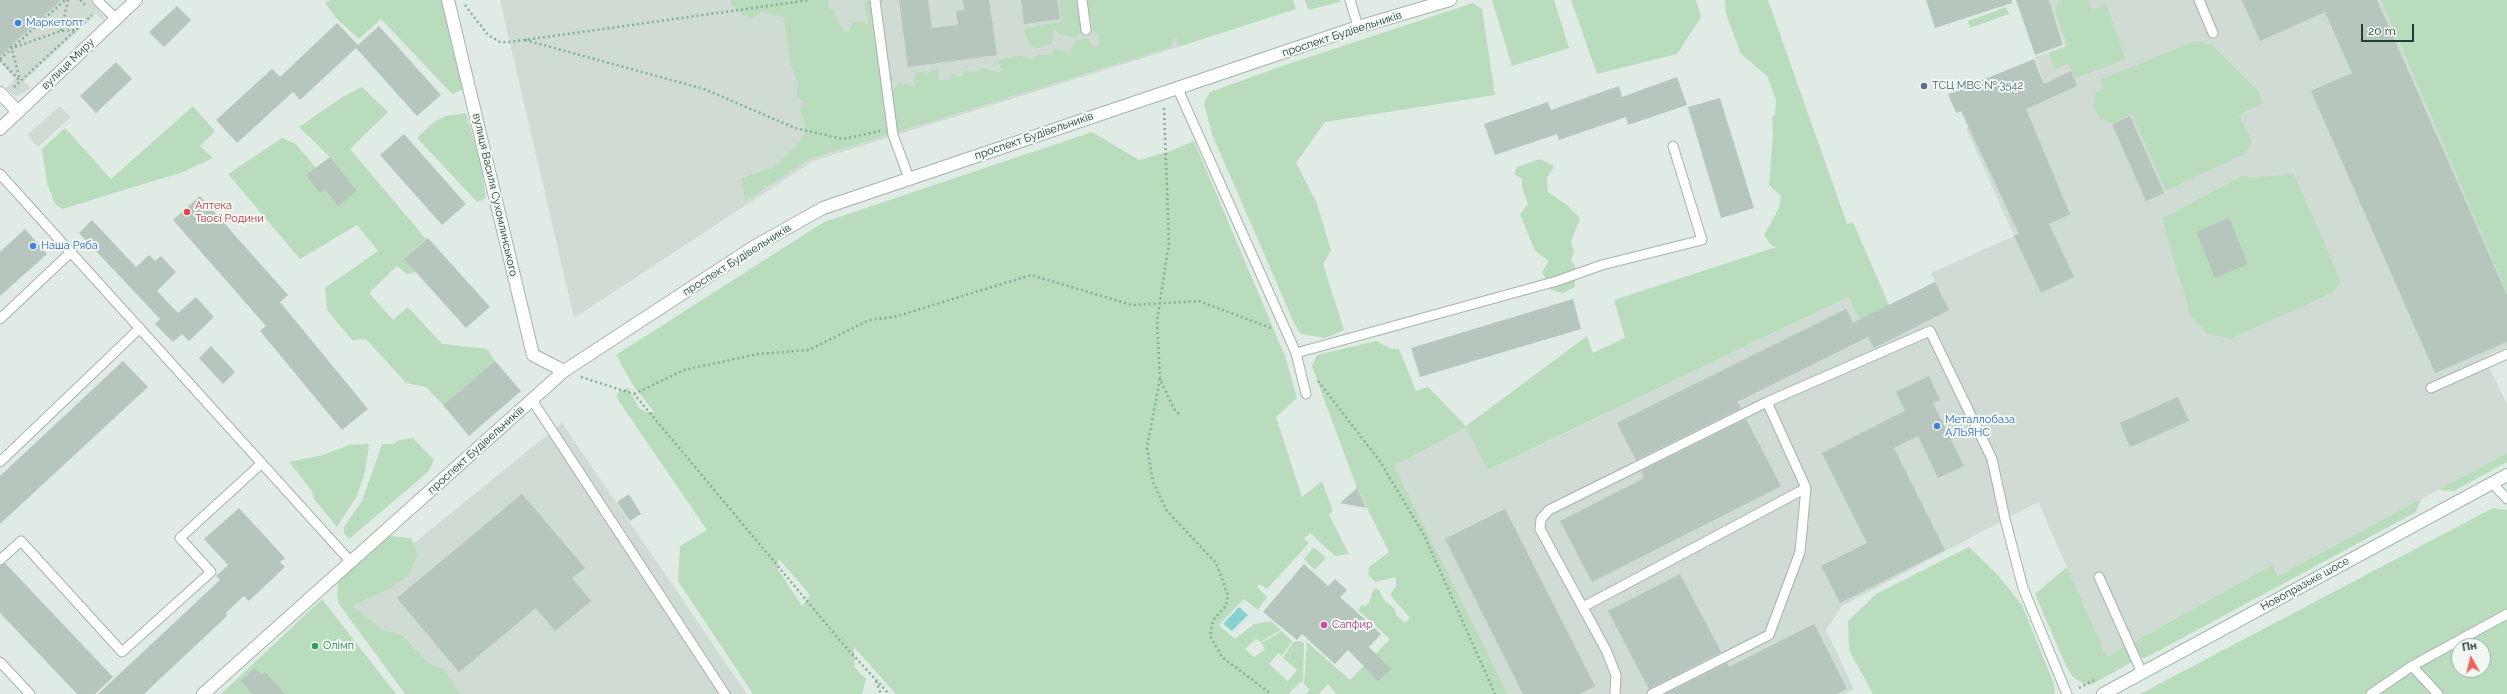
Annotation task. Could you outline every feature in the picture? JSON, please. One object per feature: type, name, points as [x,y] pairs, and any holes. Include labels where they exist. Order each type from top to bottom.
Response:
[{"type":"street","name":"вулиця Миру","points":[[0,129],[136,0]]},
{"type":"street","name":"вулиця Василя Сухомлинського","points":[[448,0],[533,355],[564,371]]},
{"type":"street","name":"проспект Будівельників","points":[[203,694],[564,371],[768,238],[823,208],[1177,87],[1358,27],[1450,0]]},
{"type":"street","points":[[4,92],[18,112]]},
{"type":"street","name":"Новопразьке шосе","points":[[2103,694],[2507,475]]},
{"type":"lane","points":[[875,0],[892,129],[909,178]]},
{"type":"lane","points":[[1082,0],[1086,30]]},
{"type":"lane","points":[[1350,0],[1358,27]]},
{"type":"lane","points":[[2199,0],[2213,33]]},
{"type":"lane","points":[[99,3],[116,19]]},
{"type":"lane","points":[[1177,87],[1296,353],[1306,394]]},
{"type":"lane","points":[[1296,353],[1557,281],[1602,265],[1702,240],[1673,146]]},
{"type":"lane","points":[[0,174],[351,562]]},
{"type":"lane","points":[[0,319],[71,252]]},
{"type":"lane","points":[[0,462],[140,328]]},
{"type":"lane","points":[[1615,694],[1616,675],[1606,650],[1540,529],[1541,519],[1550,510],[1767,402],[1930,331],[1992,459],[2005,519],[2023,588],[2068,694]]},
{"type":"lane","points":[[2431,388],[2507,354]]},
{"type":"lane","points":[[532,400],[725,694]]},
{"type":"lane","points":[[1652,694],[1769,635],[1800,552],[1806,488],[1767,402]]},
{"type":"lane","points":[[0,560],[21,541],[122,652],[211,572],[180,538],[262,463]]},
{"type":"lane","points":[[2492,483],[2507,499]]},
{"type":"lane","points":[[1583,607],[1806,488]]},
{"type":"lane","points":[[2099,577],[2142,673]]},
{"type":"lane","points":[[2371,694],[2412,666],[2507,614]]},
{"type":"lane","points":[[0,662],[30,694]]},
{"type":"lane","points":[[2412,666],[2438,694]]},
{"type":"path","points":[[20,81],[0,60],[12,46],[65,0]]},
{"type":"path","points":[[61,31],[68,0]]},
{"type":"path","points":[[461,0],[488,35],[500,42],[525,40],[810,0]]},
{"type":"path","points":[[4,92],[20,81],[76,30],[99,3]]},
{"type":"path","points":[[12,46],[61,31],[76,30]]},
{"type":"path","points":[[525,40],[704,89],[795,128],[843,139],[892,129]]},
{"type":"path","points":[[12,46],[20,81]]},
{"type":"path","points":[[1164,92],[1169,243],[1157,321],[1160,379],[1147,447],[1153,482],[1167,511],[1216,563],[1228,595],[1226,606],[1213,620],[1210,636],[1222,657],[1271,694]]},
{"type":"path","points":[[634,394],[684,370],[758,354],[809,350],[869,320],[894,317],[1031,275],[1132,305],[1200,301],[1272,329],[1277,333]]},
{"type":"path","points":[[564,371],[634,394],[889,694]]},
{"type":"path","points":[[1315,378],[1379,460],[1424,535],[1495,694]]},
{"type":"path","points":[[1160,379],[1174,409],[1181,416]]},
{"type":"path","points":[[875,679],[881,694]]},
{"type":"shaded area","points":[[0,0],[90,0],[104,17],[103,20],[96,14],[24,81],[31,88],[18,96],[12,94],[6,88],[15,79],[0,62]]},
{"type":"shaded area","points":[[500,0],[1173,0],[1178,47],[813,161],[574,318]]},
{"type":"shaded area","points":[[2049,0],[2381,0],[2507,293],[2507,347],[2484,357],[2507,404],[2507,453],[2278,576],[2272,565],[2107,657],[2038,502],[1842,606],[1826,630],[1854,689],[1844,694],[1508,694],[1393,466],[1466,426],[1489,470],[1848,297],[1860,320],[1935,282],[1931,273],[2014,236],[1966,128],[2003,113],[1998,101],[2044,82],[2035,57],[2065,46]]},
{"type":"shaded area","points":[[60,106],[71,117],[38,147],[27,135]]},
{"type":"shaded area","points":[[562,423],[747,694],[408,694],[339,604]]},
{"type":"green space","points":[[330,0],[444,0],[464,89],[452,94],[381,19],[359,39],[338,20],[325,3]]},
{"type":"green space","points":[[731,0],[829,0],[828,7],[834,10],[835,17],[843,30],[848,33],[852,22],[863,22],[869,25],[864,4],[866,0],[880,0],[887,71],[893,77],[889,87],[893,92],[897,83],[917,86],[914,83],[915,73],[924,71],[927,74],[930,70],[938,70],[939,80],[951,80],[951,74],[962,77],[964,71],[977,72],[983,68],[1000,72],[1003,70],[1000,69],[999,60],[1007,58],[1021,56],[1033,59],[1039,55],[1052,55],[1053,50],[1061,49],[1071,56],[1071,49],[1075,41],[1087,38],[1095,49],[1099,46],[1098,34],[1092,29],[1092,19],[1087,13],[1081,33],[1077,37],[1059,34],[1054,30],[1052,44],[1037,48],[1029,46],[1024,29],[1062,21],[1059,0],[1293,0],[1296,9],[1178,47],[1176,36],[1171,47],[809,159],[745,201],[742,178],[774,167],[802,139],[805,126],[800,110],[803,102],[797,96],[798,82],[790,62],[784,17],[761,12],[753,19],[741,14],[731,4]]},
{"type":"green space","points":[[1305,0],[1340,0],[1340,2],[1308,10]]},
{"type":"green space","points":[[1492,0],[1554,0],[1569,48],[1512,66]]},
{"type":"green space","points":[[1571,0],[1696,0],[1701,17],[1677,54],[1597,74]]},
{"type":"green space","points":[[1725,0],[1768,0],[1847,224],[1853,222],[1889,305],[1860,320],[1848,297],[1488,470],[1466,427],[1394,466],[1508,694],[1336,694],[1328,684],[1319,694],[1306,694],[1310,690],[1304,684],[1307,642],[1350,680],[1390,639],[1358,610],[1362,605],[1365,606],[1369,603],[1374,588],[1379,590],[1385,601],[1395,609],[1396,615],[1405,623],[1410,618],[1390,595],[1396,586],[1396,577],[1375,582],[1368,574],[1369,567],[1389,552],[1357,488],[1321,391],[1312,366],[1317,355],[1376,341],[1392,349],[1399,349],[1416,391],[1428,387],[1466,426],[1587,336],[1593,353],[1625,338],[1614,300],[1776,247],[1771,245],[1764,235],[1779,208],[1781,196],[1769,185],[1773,134],[1772,117],[1775,115],[1776,100],[1767,76],[1741,54],[1726,14]]},
{"type":"green space","points":[[2064,0],[2088,0],[2092,10],[2106,5],[2126,59],[2075,78],[2069,63],[2055,69],[2049,53],[2068,46],[2055,12],[2058,2]]},
{"type":"green space","points":[[2381,0],[2507,0],[2507,293]]},
{"type":"green space","points":[[1473,3],[1482,9],[1495,95],[1325,122],[1296,163],[1316,201],[1331,250],[1323,264],[1344,330],[1325,338],[1301,334],[1294,323],[1212,134],[1204,103],[1210,92],[1288,64]]},
{"type":"green space","points":[[2006,7],[2009,14],[1970,28],[1968,21]]},
{"type":"green space","points":[[2195,41],[2212,45],[2260,93],[2262,104],[2239,115],[2252,142],[2246,153],[2166,191],[2132,114],[2113,122],[2101,120],[2094,108],[2095,93],[2103,88],[2100,80]]},
{"type":"green space","points":[[362,87],[388,112],[350,149],[426,239],[404,259],[416,272],[407,274],[397,266],[369,293],[393,320],[408,307],[442,344],[487,349],[495,361],[443,405],[426,387],[406,383],[366,339],[352,340],[327,310],[325,288],[378,251],[357,225],[300,259],[228,174],[282,138],[296,144],[316,168],[330,157],[299,127],[344,96]]},
{"type":"green space","points":[[193,106],[215,131],[200,146],[213,158],[183,172],[62,209],[55,204],[47,183],[42,149],[65,128],[111,179]]},
{"type":"green space","points":[[466,113],[481,165],[486,198],[477,202],[417,138],[430,125],[445,116]]},
{"type":"green space","points":[[1092,132],[1139,160],[1170,151],[1194,141],[1285,356],[1297,398],[1276,417],[1302,497],[1322,481],[1333,511],[1329,515],[1349,554],[1335,556],[1310,533],[1304,539],[1309,543],[1267,589],[1260,584],[1257,587],[1267,597],[1258,610],[1244,599],[1219,625],[1235,639],[1254,624],[1271,621],[1281,630],[1260,642],[1256,639],[1245,649],[1254,657],[1265,649],[1261,643],[1282,631],[1292,641],[1282,656],[1278,653],[1269,664],[1288,681],[1297,670],[1283,658],[1293,642],[1301,641],[1304,643],[1303,683],[1301,682],[1290,692],[1291,694],[896,694],[854,647],[855,668],[866,679],[862,694],[753,694],[678,581],[680,546],[707,530],[616,397],[619,391],[628,388],[639,408],[646,412],[654,412],[633,385],[616,355],[824,222]],"holes":[[[779,559],[810,595],[802,606],[777,568]]]},
{"type":"green space","points":[[1540,159],[1554,166],[1547,178],[1548,192],[1567,205],[1580,218],[1571,242],[1574,252],[1571,260],[1575,266],[1575,287],[1563,293],[1551,290],[1542,272],[1549,261],[1535,251],[1520,214],[1528,204],[1522,187],[1522,179],[1514,174],[1517,167]]},
{"type":"green space","points":[[2294,174],[2341,282],[2332,293],[2230,339],[2207,333],[2191,317],[2162,219],[2244,175],[2251,178]]},
{"type":"green space","points":[[413,438],[434,460],[429,471],[349,539],[344,533],[344,527],[362,501],[382,444],[393,444],[399,440]]},
{"type":"green space","points":[[369,444],[365,472],[357,496],[337,527],[314,499],[312,491],[289,462],[323,455],[349,445]]},
{"type":"green space","points":[[2507,453],[2507,462],[2454,491],[2438,490]]},
{"type":"green space","points":[[2421,499],[2416,512],[2147,657],[2143,658],[2137,654],[2132,643],[2272,565],[2278,576]]},
{"type":"green space","points":[[2493,508],[2507,510],[2507,694],[2140,694]]},
{"type":"green space","points":[[389,536],[411,538],[418,556],[407,576],[389,589],[352,606],[382,630],[402,635],[427,662],[444,670],[460,694],[405,694],[339,604],[337,597],[338,582]]},
{"type":"green space","points":[[1314,547],[1326,558],[1315,570],[1304,559]]},
{"type":"green space","points":[[1969,547],[1997,574],[2022,605],[2054,684],[2055,694],[1873,694],[1849,650],[1848,621],[1876,594]]},
{"type":"green space","points":[[2067,567],[2107,657],[2127,645],[2132,662],[2091,685],[2083,683],[2073,677],[2066,666],[2035,594]]},
{"type":"green space","name":"Олімп","points":[[322,599],[396,694],[221,694]]},
{"type":"water","points":[[1239,607],[1248,615],[1232,631],[1223,624]]},
{"type":"building","name":"Маркетопт","points":[[0,0],[61,0],[0,56]]},
{"type":"building","points":[[899,0],[928,0],[932,28],[958,25],[956,11],[964,10],[963,0],[989,0],[997,55],[908,67]]},
{"type":"building","points":[[1021,0],[1057,0],[1060,19],[1024,24]]},
{"type":"building","points":[[1926,0],[2012,0],[2012,3],[1935,28]]},
{"type":"building","points":[[2016,0],[2049,0],[2063,45],[2035,55]]},
{"type":"building","points":[[2242,0],[2377,0],[2507,295],[2507,342],[2435,373],[2311,91],[2352,73],[2325,12],[2260,41]]},
{"type":"building","points":[[177,6],[191,20],[164,47],[149,32]]},
{"type":"building","points":[[337,23],[358,45],[379,26],[441,95],[417,116],[356,48],[300,100],[293,92],[237,143],[216,120],[272,69],[280,77]]},
{"type":"building","points":[[2034,59],[2044,84],[2071,71],[2077,86],[2026,109],[2070,214],[2049,224],[2074,277],[2041,293],[2014,236],[2019,234],[1961,111],[1956,113],[1948,94]]},
{"type":"building","points":[[116,62],[132,79],[96,113],[80,96]]},
{"type":"building","points":[[1677,77],[1687,105],[1628,125],[1626,117],[1559,140],[1557,134],[1495,155],[1484,124],[1548,102],[1551,110],[1619,86],[1622,97]]},
{"type":"building","points":[[1720,98],[1754,208],[1721,218],[1688,107]]},
{"type":"building","points":[[2130,116],[2164,193],[2146,201],[2112,124]]},
{"type":"building","points":[[404,134],[466,204],[442,225],[380,155]]},
{"type":"building","points":[[330,157],[357,191],[338,206],[325,189],[320,193],[306,175]]},
{"type":"building","points":[[200,196],[288,295],[280,302],[368,409],[342,430],[260,331],[266,326],[173,220]]},
{"type":"building","points":[[2229,218],[2248,264],[2215,278],[2196,232]]},
{"type":"building","points":[[92,220],[136,267],[149,255],[155,261],[161,256],[176,272],[157,291],[178,313],[196,297],[214,317],[189,341],[182,334],[173,342],[155,324],[160,319],[79,233]]},
{"type":"building","points":[[25,229],[47,254],[0,296],[0,252]]},
{"type":"building","points":[[428,238],[490,307],[466,328],[404,259]]},
{"type":"building","points":[[1935,282],[1949,310],[1874,348],[1868,337],[1737,402],[1741,408],[1636,460],[1617,423],[1846,309],[1853,323]]},
{"type":"building","points":[[1573,299],[1581,329],[1420,377],[1411,348]]},
{"type":"building","points":[[211,346],[235,372],[223,384],[199,358]]},
{"type":"building","points":[[123,361],[148,387],[0,524],[0,476]]},
{"type":"building","points":[[495,361],[521,391],[469,436],[443,405]]},
{"type":"building","points":[[1929,376],[1940,400],[1933,403],[1964,466],[1938,478],[1918,436],[1894,448],[1945,550],[1840,603],[1821,566],[1867,543],[1822,453],[1905,411],[1896,392]]},
{"type":"building","points":[[2178,397],[2189,421],[2130,447],[2120,423]]},
{"type":"building","points":[[1746,419],[1781,486],[1592,582],[1560,521],[1644,478],[1641,471]]},
{"type":"building","points":[[1357,488],[1366,508],[1340,503]]},
{"type":"building","points":[[522,494],[585,568],[572,578],[591,601],[555,631],[536,608],[459,672],[397,598]]},
{"type":"building","points":[[629,494],[641,514],[630,521],[617,502]]},
{"type":"building","points":[[239,508],[285,558],[280,562],[285,567],[249,601],[244,596],[226,613],[227,616],[144,694],[98,694],[220,580],[216,576],[228,565],[204,539]]},
{"type":"building","points":[[1505,509],[1595,686],[1580,694],[1523,694],[1445,539]]},
{"type":"building","points":[[5,563],[113,677],[95,694],[77,694],[0,613],[0,566]]},
{"type":"building","points":[[1304,564],[1328,586],[1335,579],[1347,590],[1340,597],[1381,634],[1369,647],[1391,669],[1378,681],[1348,650],[1335,664],[1302,634],[1297,640],[1263,612]]},
{"type":"building","points":[[1680,574],[1721,652],[1649,689],[1608,611]]},
{"type":"building","points":[[1814,624],[1847,689],[1836,694],[1665,694],[1727,663],[1729,667]]},
{"type":"building","points":[[255,668],[261,675],[265,672],[285,694],[253,694],[241,681]]},
{"type":"place","name":"Маркетопт","points":[[18,23]]},
{"type":"place","name":"ТСЦ МВС № 3542","points":[[1924,86]]},
{"type":"place","name":"Аптека Твоєї Родини","points":[[187,212]]},
{"type":"place","name":"Наша Ряба","points":[[33,246]]},
{"type":"place","name":"Металлобаза АЛЬЯНС","points":[[1937,426]]},
{"type":"place","name":"Сапфир","points":[[1324,625]]},
{"type":"place","name":"Олімп","points":[[315,646]]}]
